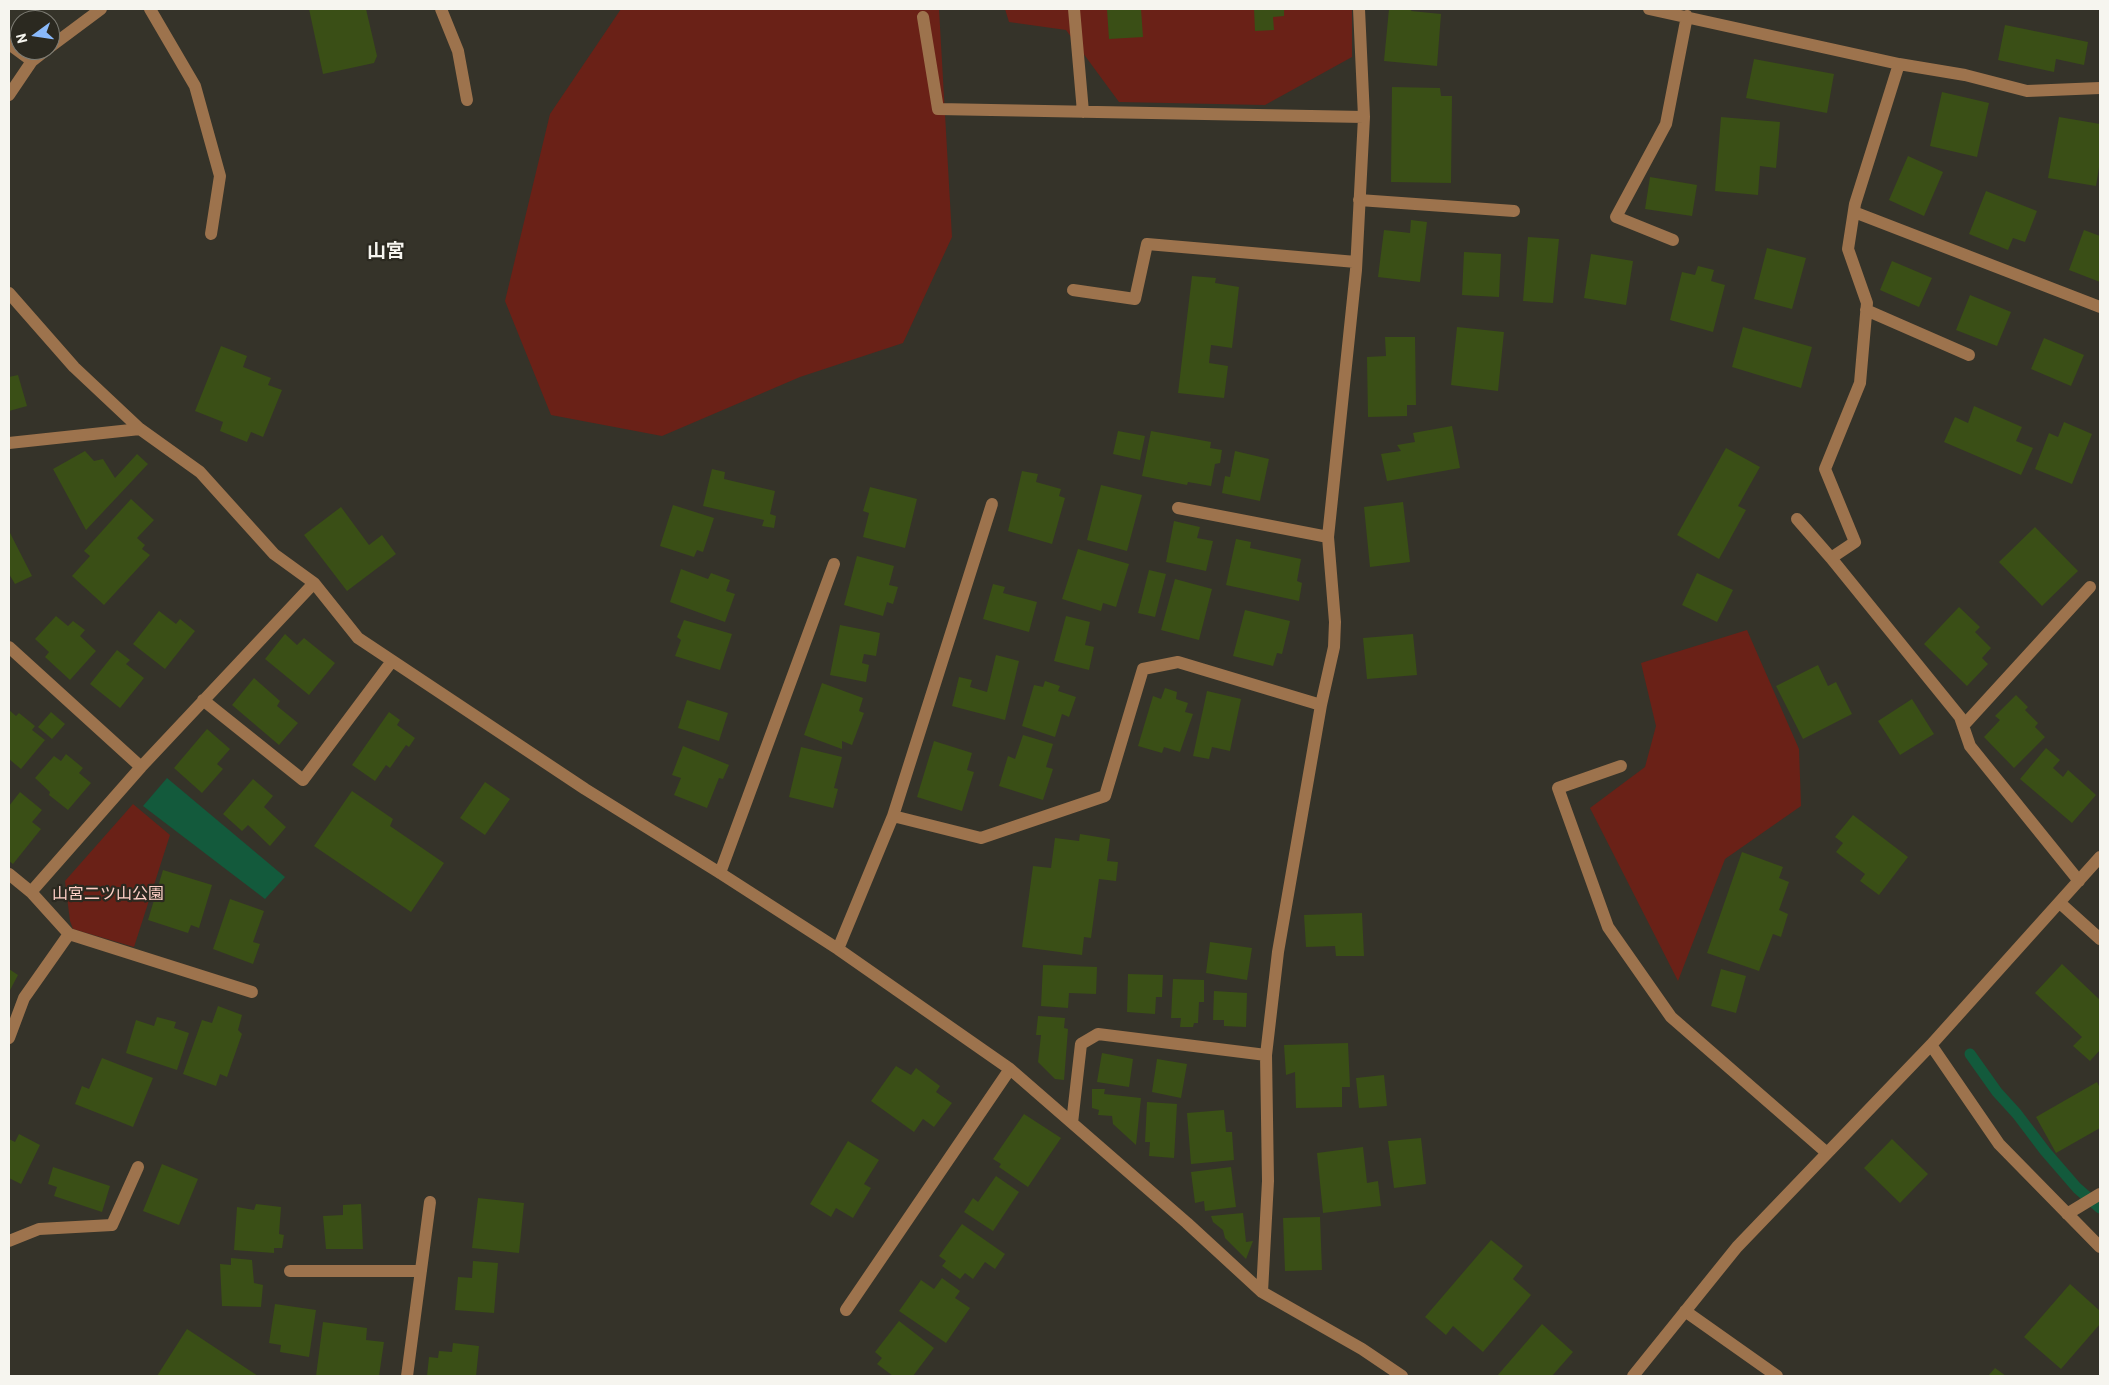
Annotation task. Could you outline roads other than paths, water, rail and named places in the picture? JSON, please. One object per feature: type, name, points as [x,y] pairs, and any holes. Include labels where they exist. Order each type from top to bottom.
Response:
[{"type":"street","points":[[60,40],[101,9]]},
{"type":"street","points":[[150,9],[195,86],[220,176],[211,234]]},
{"type":"street","points":[[441,9],[458,51],[467,100]]},
{"type":"street","points":[[1074,9],[1083,112]]},
{"type":"street","points":[[1262,1292],[1268,1181],[1266,1055],[1278,952],[1321,705],[1334,648],[1336,622],[1328,537],[1356,262],[1364,118],[1359,9]]},
{"type":"street","points":[[1649,9],[1899,64],[1965,75],[2027,92],[2100,88]]},
{"type":"street","points":[[1673,240],[1616,217],[1666,124],[1687,16]]},
{"type":"street","points":[[923,17],[938,109],[1364,118]]},
{"type":"street","points":[[9,44],[32,61],[9,95]]},
{"type":"street","points":[[1830,558],[1855,542],[1825,469],[1860,383],[1867,303],[1848,249],[1854,212],[1899,64]]},
{"type":"street","points":[[1359,200],[1514,210]]},
{"type":"street","points":[[1854,212],[2100,307]]},
{"type":"street","points":[[1074,290],[1136,299],[1148,244],[1356,262]]},
{"type":"street","points":[[9,293],[74,367],[140,429],[200,472],[274,554],[314,583],[358,638],[585,790],[720,872],[838,949],[1010,1069],[1188,1223],[1262,1292],[1362,1349],[1402,1376]]},
{"type":"street","points":[[1866,310],[1969,355]]},
{"type":"street","points":[[9,443],[140,429]]},
{"type":"street","points":[[838,949],[893,816],[992,504]]},
{"type":"street","points":[[1178,508],[1328,537]]},
{"type":"street","points":[[1797,519],[1960,717],[1970,746],[2079,881]]},
{"type":"street","points":[[720,872],[834,564]]},
{"type":"street","points":[[31,892],[142,766],[314,583]]},
{"type":"street","points":[[1963,726],[2090,587]]},
{"type":"street","points":[[9,647],[142,766]]},
{"type":"street","points":[[203,700],[303,780],[392,662]]},
{"type":"street","points":[[893,816],[981,838],[1105,796],[1143,669],[1178,662],[1321,705]]},
{"type":"street","points":[[1621,766],[1558,788],[1608,927],[1671,1017],[1827,1153]]},
{"type":"street","points":[[1633,1376],[1737,1247],[1931,1046],[2100,857]]},
{"type":"street","points":[[9,874],[31,892],[69,934],[252,992]]},
{"type":"street","points":[[2060,903],[2100,939]]},
{"type":"street","points":[[9,1038],[24,998],[69,934]]},
{"type":"street","points":[[1072,1123],[1081,1044],[1098,1034],[1266,1055]]},
{"type":"street","points":[[1931,1046],[1999,1144],[2100,1247]]},
{"type":"street","points":[[846,1310],[1010,1069]]},
{"type":"street","points":[[9,1242],[39,1229],[112,1224],[138,1167]]},
{"type":"street","points":[[2069,1214],[2100,1194]]},
{"type":"street","points":[[407,1376],[430,1202]]},
{"type":"street","points":[[290,1271],[421,1271]]},
{"type":"street","points":[[1685,1311],[1777,1376]]},
{"type":"waterway","points":[[1970,1054],[1997,1092],[2017,1114],[2045,1151],[2077,1188],[2100,1208]]},
{"type":"district","name":"山宮","points":[[386,251]]},
{"type":"park label","name":"山宮二ツ山公園","points":[[108,894]]}]
